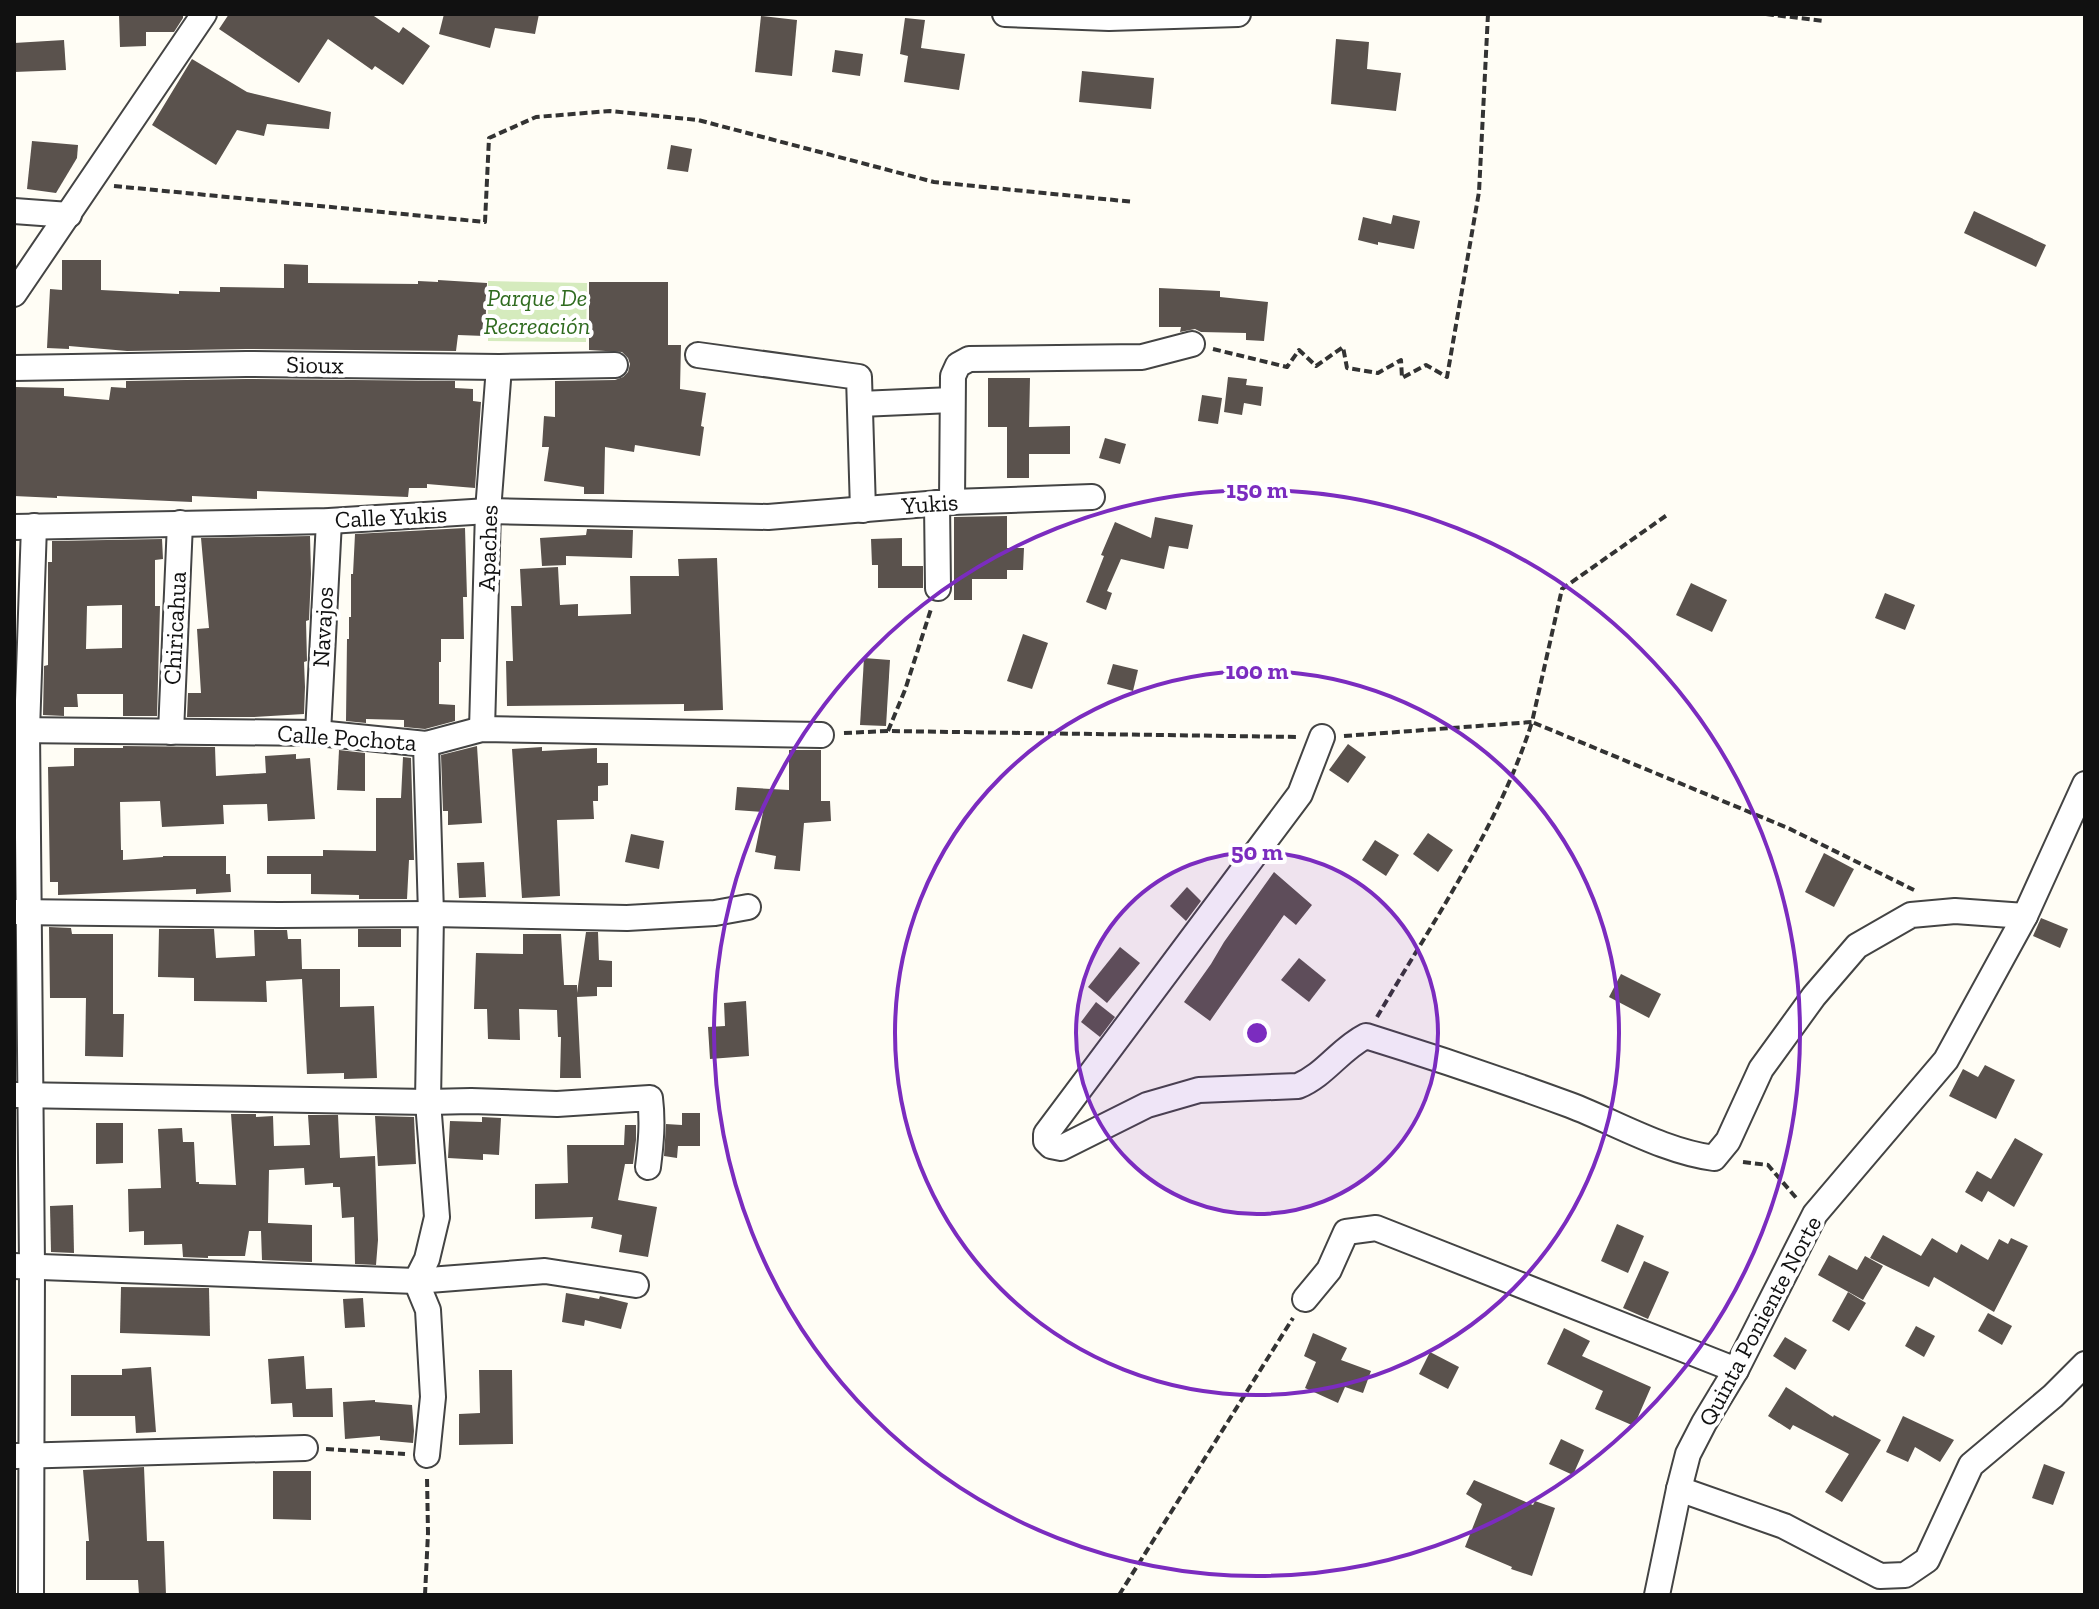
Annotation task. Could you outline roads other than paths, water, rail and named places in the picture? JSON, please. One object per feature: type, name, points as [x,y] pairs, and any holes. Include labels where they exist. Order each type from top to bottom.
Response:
[{"type":"street","points":[[14,294],[204,14]]},
{"type":"street","points":[[1005,14],[1238,14]]},
{"type":"street","points":[[14,211],[69,215]]},
{"type":"street","points":[[938,588],[953,376],[958,365],[969,359],[1142,357],[1192,344]]},
{"type":"street","points":[[698,355],[859,377],[863,510]]},
{"type":"street","name":"Sioux","points":[[14,368],[246,364],[615,365]]},
{"type":"street","name":"Apaches","points":[[482,729],[488,511],[499,367]]},
{"type":"street","points":[[860,404],[952,400]]},
{"type":"street","name":"Yukis","points":[[768,517],[944,503],[1092,497]]},
{"type":"street","name":"Calle Yukis","points":[[24,527],[329,521],[488,511],[768,517]]},
{"type":"street","name":"Navajos","points":[[318,733],[329,521]]},
{"type":"street","name":"Chiricahua","points":[[171,732],[180,523]]},
{"type":"street","points":[[24,527],[21,730],[22,1456],[31,1595]]},
{"type":"street","name":"Calle Pochota","points":[[21,730],[318,733],[426,744],[482,729],[821,735]]},
{"type":"street","points":[[1322,737],[1300,794],[1046,1134],[1046,1141],[1051,1146],[1061,1148],[1147,1105],[1199,1090],[1298,1086],[1313,1080],[1355,1041],[1366,1036],[1527,1089],[1690,1155],[1714,1158],[1728,1141],[1761,1069],[1814,996],[1857,946],[1911,915],[1955,911],[2025,916]]},
{"type":"street","points":[[426,744],[431,914],[428,1102],[437,1217],[427,1259],[416,1281],[428,1310],[433,1397],[427,1455]]},
{"type":"street","name":"Quinta Poniente Norte","points":[[1657,1595],[1688,1454],[1704,1423],[1736,1370],[1815,1214],[1946,1060],[2025,916],[2085,784]]},
{"type":"street","points":[[21,912],[648,918],[748,907]]},
{"type":"street","points":[[22,1096],[557,1104],[650,1098],[652,1140],[648,1167]]},
{"type":"street","points":[[1305,1299],[1329,1270],[1346,1232],[1376,1228],[1736,1370]]},
{"type":"street","points":[[23,1265],[416,1281],[545,1271],[636,1285]]},
{"type":"street","points":[[1679,1489],[1784,1526],[1880,1576],[1905,1575],[1927,1560],[1971,1465],[2053,1396],[2085,1364]]},
{"type":"street","points":[[22,1456],[305,1448]]},
{"type":"park label","name":"Parque De Recreación","points":[[537,312]]}]
